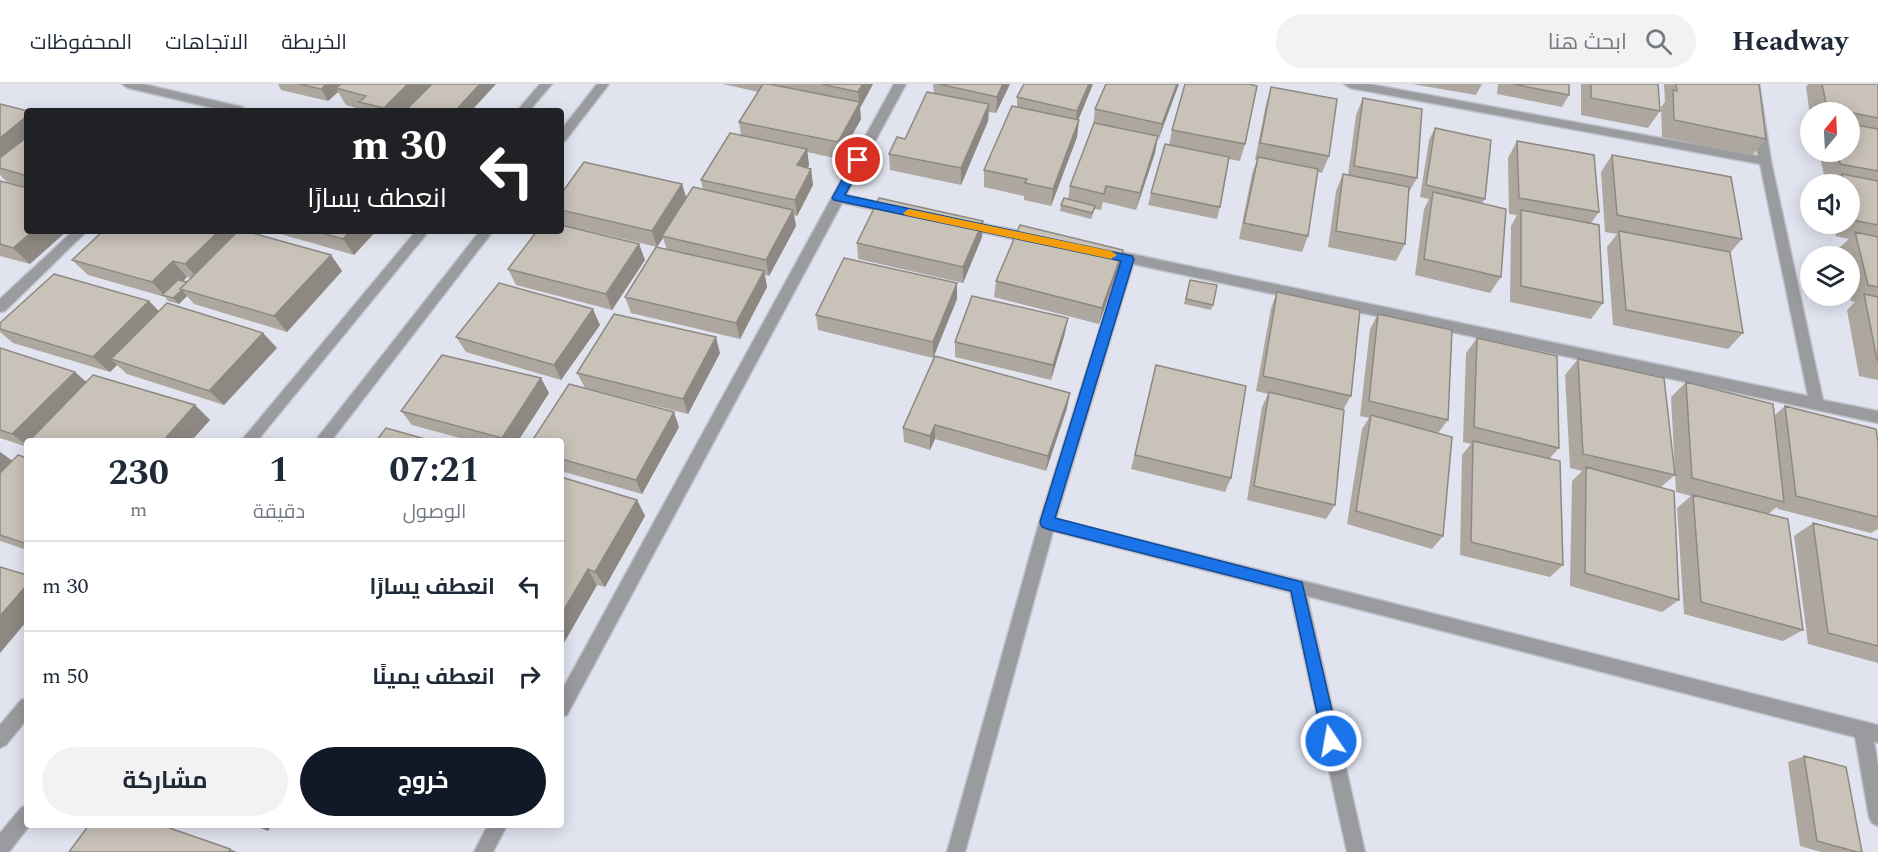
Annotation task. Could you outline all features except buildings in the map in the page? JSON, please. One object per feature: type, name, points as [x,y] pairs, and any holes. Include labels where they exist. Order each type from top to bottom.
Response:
[{"type":"street","points":[[128,84],[213,108]]},
{"type":"street","points":[[526,108],[546,84]]},
{"type":"street","points":[[564,134],[603,84]]},
{"type":"street","points":[[564,702],[900,84]]},
{"type":"street","points":[[1350,84],[1765,161]]},
{"type":"street","points":[[1753,84],[1765,161],[1818,404]]},
{"type":"street","points":[[838,198],[908,212]]},
{"type":"street","points":[[954,222],[1047,242]]},
{"type":"street","points":[[0,307],[78,234]]},
{"type":"street","points":[[250,438],[420,234]]},
{"type":"street","points":[[324,438],[485,234]]},
{"type":"street","points":[[1093,251],[1878,417]]},
{"type":"street","points":[[956,852],[1047,522],[1128,259]]},
{"type":"street","points":[[1047,522],[1871,732],[1878,817]]},
{"type":"street","points":[[1297,586],[1356,852]]},
{"type":"street","points":[[0,739],[24,710]]},
{"type":"street","points":[[0,848],[24,818]]},
{"type":"street","points":[[483,852],[496,828]]},
{"type":"slow traffic","points":[[909,213],[1111,255]]},
{"type":"route","points":[[858,160],[838,198],[1128,259],[1047,522],[1297,586],[1331,741]]}]
